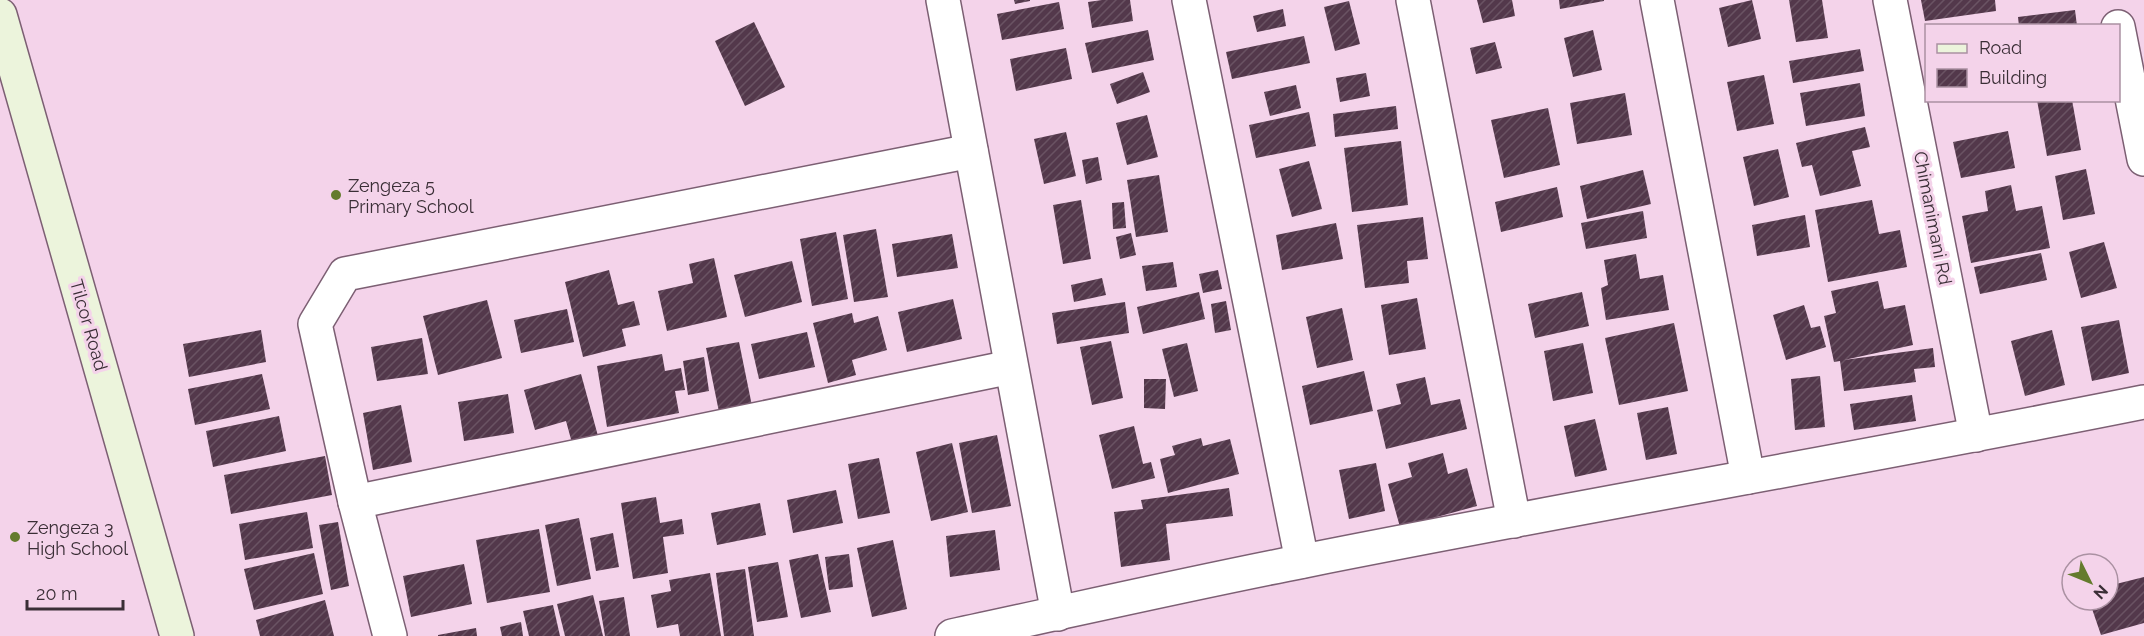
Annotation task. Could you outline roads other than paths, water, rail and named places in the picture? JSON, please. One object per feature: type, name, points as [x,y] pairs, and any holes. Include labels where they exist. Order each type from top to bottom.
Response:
[{"type":"street","points":[[943,0],[1058,614]]},
{"type":"street","points":[[1189,0],[1302,561]]},
{"type":"street","points":[[1413,0],[1514,521]]},
{"type":"street","points":[[1657,0],[1748,477]]},
{"type":"street","name":"Chimanimani Rd","points":[[1890,0],[1976,435]]},
{"type":"street","points":[[2113,0],[2118,24]]},
{"type":"street","name":"Tilcor Road","points":[[0,15],[177,636]]},
{"type":"street","points":[[2120,36],[2144,159]]},
{"type":"street","points":[[390,636],[355,502],[315,324],[345,274],[971,151]]},
{"type":"street","points":[[355,502],[1011,367]]},
{"type":"street","points":[[952,636],[1302,561],[2144,402]]},
{"type":"place","name":"Zengeza 5 Primary School","points":[[336,195]]},
{"type":"place","name":"Zengeza 3 High School","points":[[15,537]]}]
